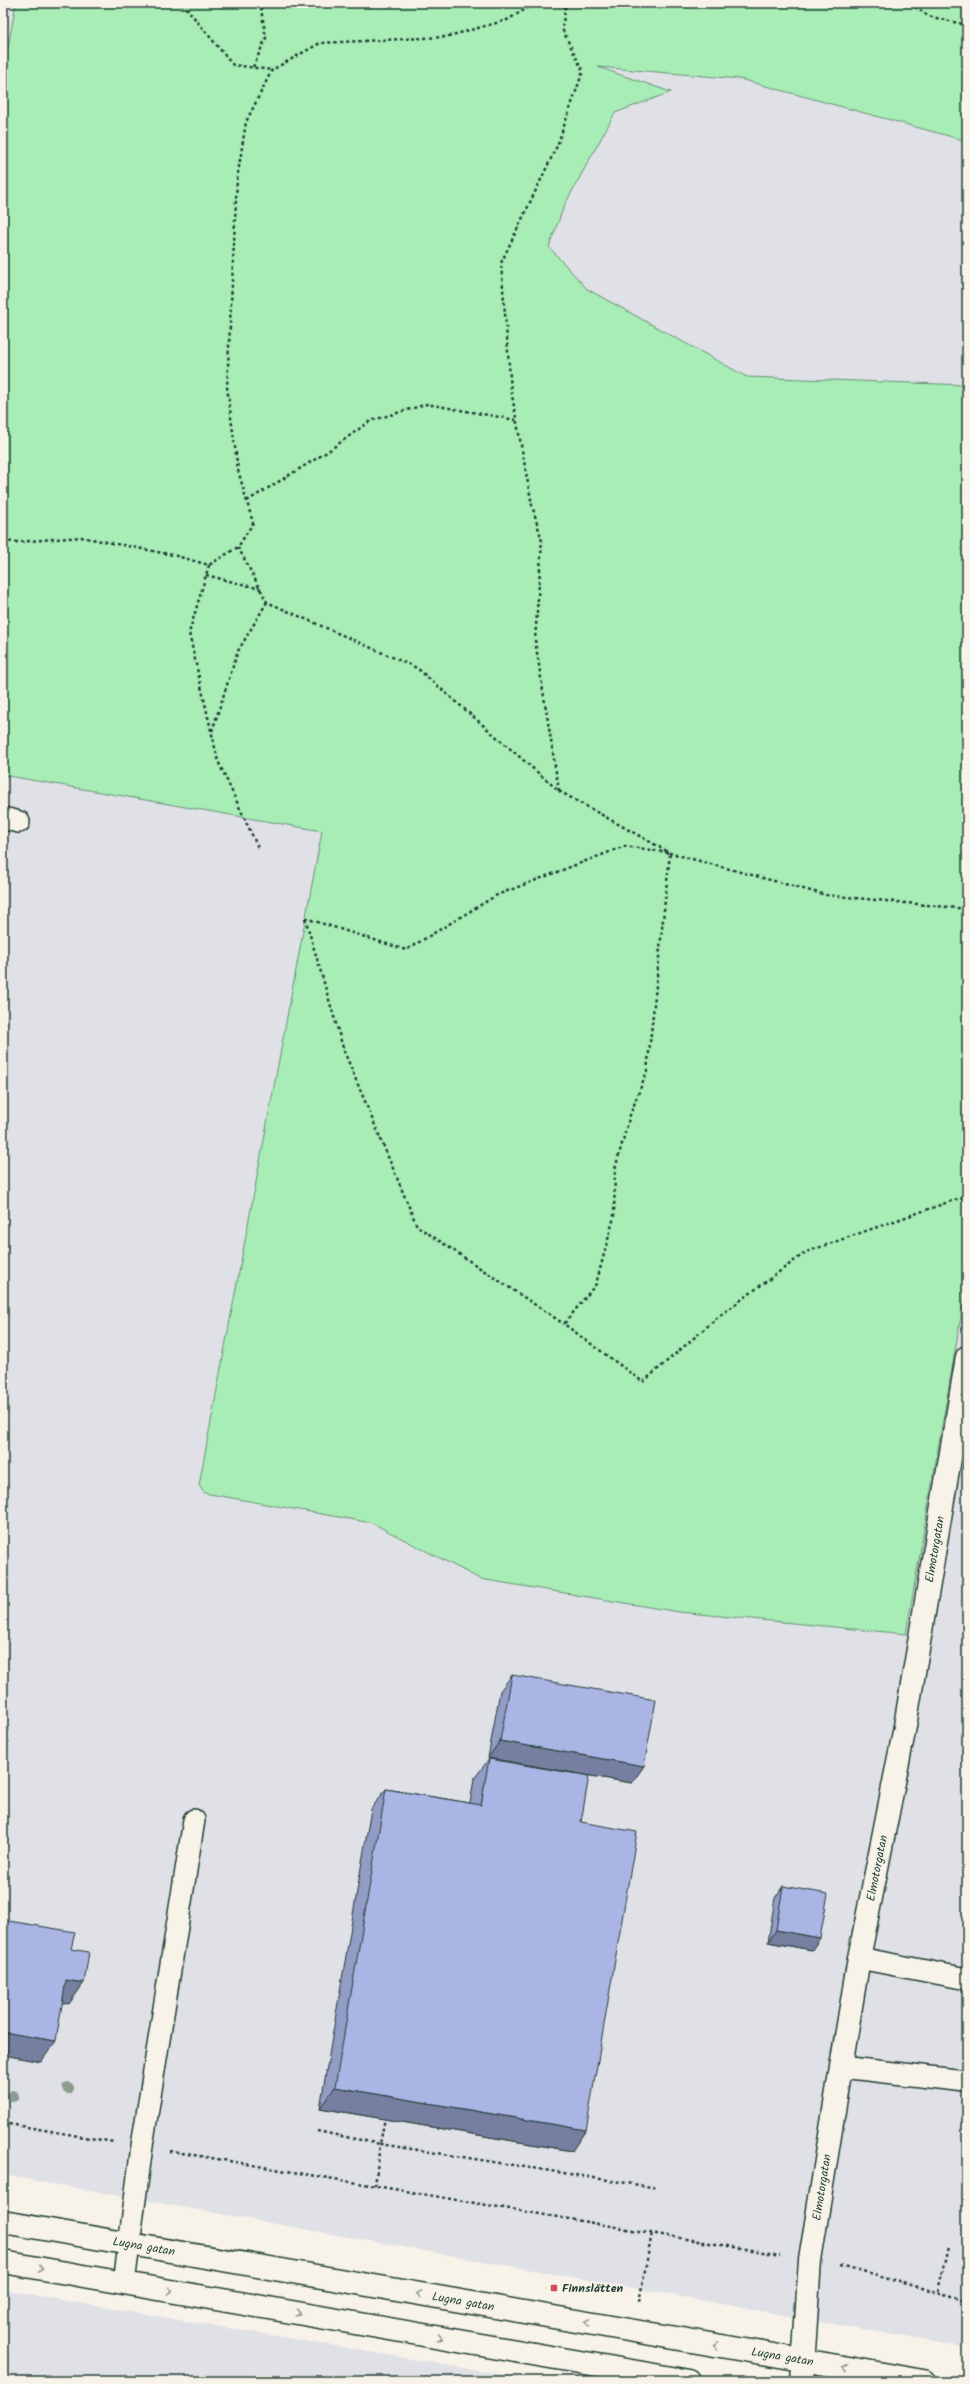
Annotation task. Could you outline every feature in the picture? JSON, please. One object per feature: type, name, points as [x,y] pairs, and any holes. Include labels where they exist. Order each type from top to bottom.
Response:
[{"type":"main road","name":"Elmotorgatan","points":[[802,2381],[810,2260],[859,1958],[904,1732],[967,1357]]},
{"type":"main road","name":"Lugna gatan","points":[[3,2222],[924,2381]]},
{"type":"main road","points":[[3,2262],[689,2381]]},
{"type":"lane","points":[[124,2283],[142,2146],[194,1820]]},
{"type":"lane","points":[[859,1958],[967,1979]]},
{"type":"lane","points":[[841,2068],[965,2081]]},
{"type":"path","points":[[182,3],[233,65],[272,70]]},
{"type":"path","points":[[185,8],[188,3]]},
{"type":"path","points":[[253,68],[266,38],[260,3]]},
{"type":"path","points":[[259,850],[218,761],[189,633],[209,565],[238,547],[253,523],[238,470],[228,387],[237,179],[246,122],[272,70],[320,43],[445,37],[507,20],[536,3]]},
{"type":"path","points":[[560,791],[535,640],[542,542],[532,505],[511,390],[501,263],[557,146],[583,71],[562,29],[566,3]]},
{"type":"path","points":[[910,3],[928,16],[967,25]]},
{"type":"path","points":[[247,502],[328,452],[370,421],[427,404],[516,420]]},
{"type":"path","points":[[3,541],[17,542],[81,537],[172,554],[209,565]]},
{"type":"path","points":[[238,547],[267,602],[418,668],[560,791],[670,853]]},
{"type":"path","points":[[206,575],[261,590]]},
{"type":"path","points":[[211,731],[238,651],[267,602]]},
{"type":"path","points":[[967,908],[826,895],[670,853],[625,846],[497,895],[406,950],[305,918],[344,1051],[417,1226],[564,1324],[643,1382],[718,1316],[806,1252],[960,1198],[967,1200]]},
{"type":"path","points":[[564,1324],[596,1284],[614,1217],[615,1169],[630,1115],[647,1071],[670,853]]},
{"type":"path","points":[[375,2186],[385,2118]]},
{"type":"path","points":[[3,2123],[836,2264],[967,2300]]},
{"type":"path","points":[[317,2131],[380,2144],[658,2188]]},
{"type":"path","points":[[939,2292],[949,2246]]},
{"type":"shaded area","points":[[11,3],[967,3],[967,2348],[3,2175],[3,37]]},
{"type":"shaded area","points":[[3,2290],[541,2381],[3,2381]]},
{"type":"green space","points":[[16,3],[967,3],[967,141],[740,79],[598,67],[671,92],[615,113],[564,206],[549,247],[587,289],[747,377],[967,385],[967,1282],[906,1634],[679,1612],[480,1579],[372,1523],[204,1493],[199,1485],[322,831],[3,775],[3,74]]},
{"type":"building","points":[[512,1675],[656,1700],[644,1766],[500,1741]]},
{"type":"building","points":[[489,1759],[589,1776],[581,1822],[637,1832],[586,2130],[335,2087],[386,1789],[481,1805]]},
{"type":"building","points":[[783,1886],[828,1894],[820,1938],[776,1930]]},
{"type":"building","points":[[3,1920],[75,1932],[71,1949],[89,1952],[84,1983],[66,1980],[56,2041],[3,2032]]},
{"type":"place","name":"Finnslätten","points":[[554,2288]]}]
